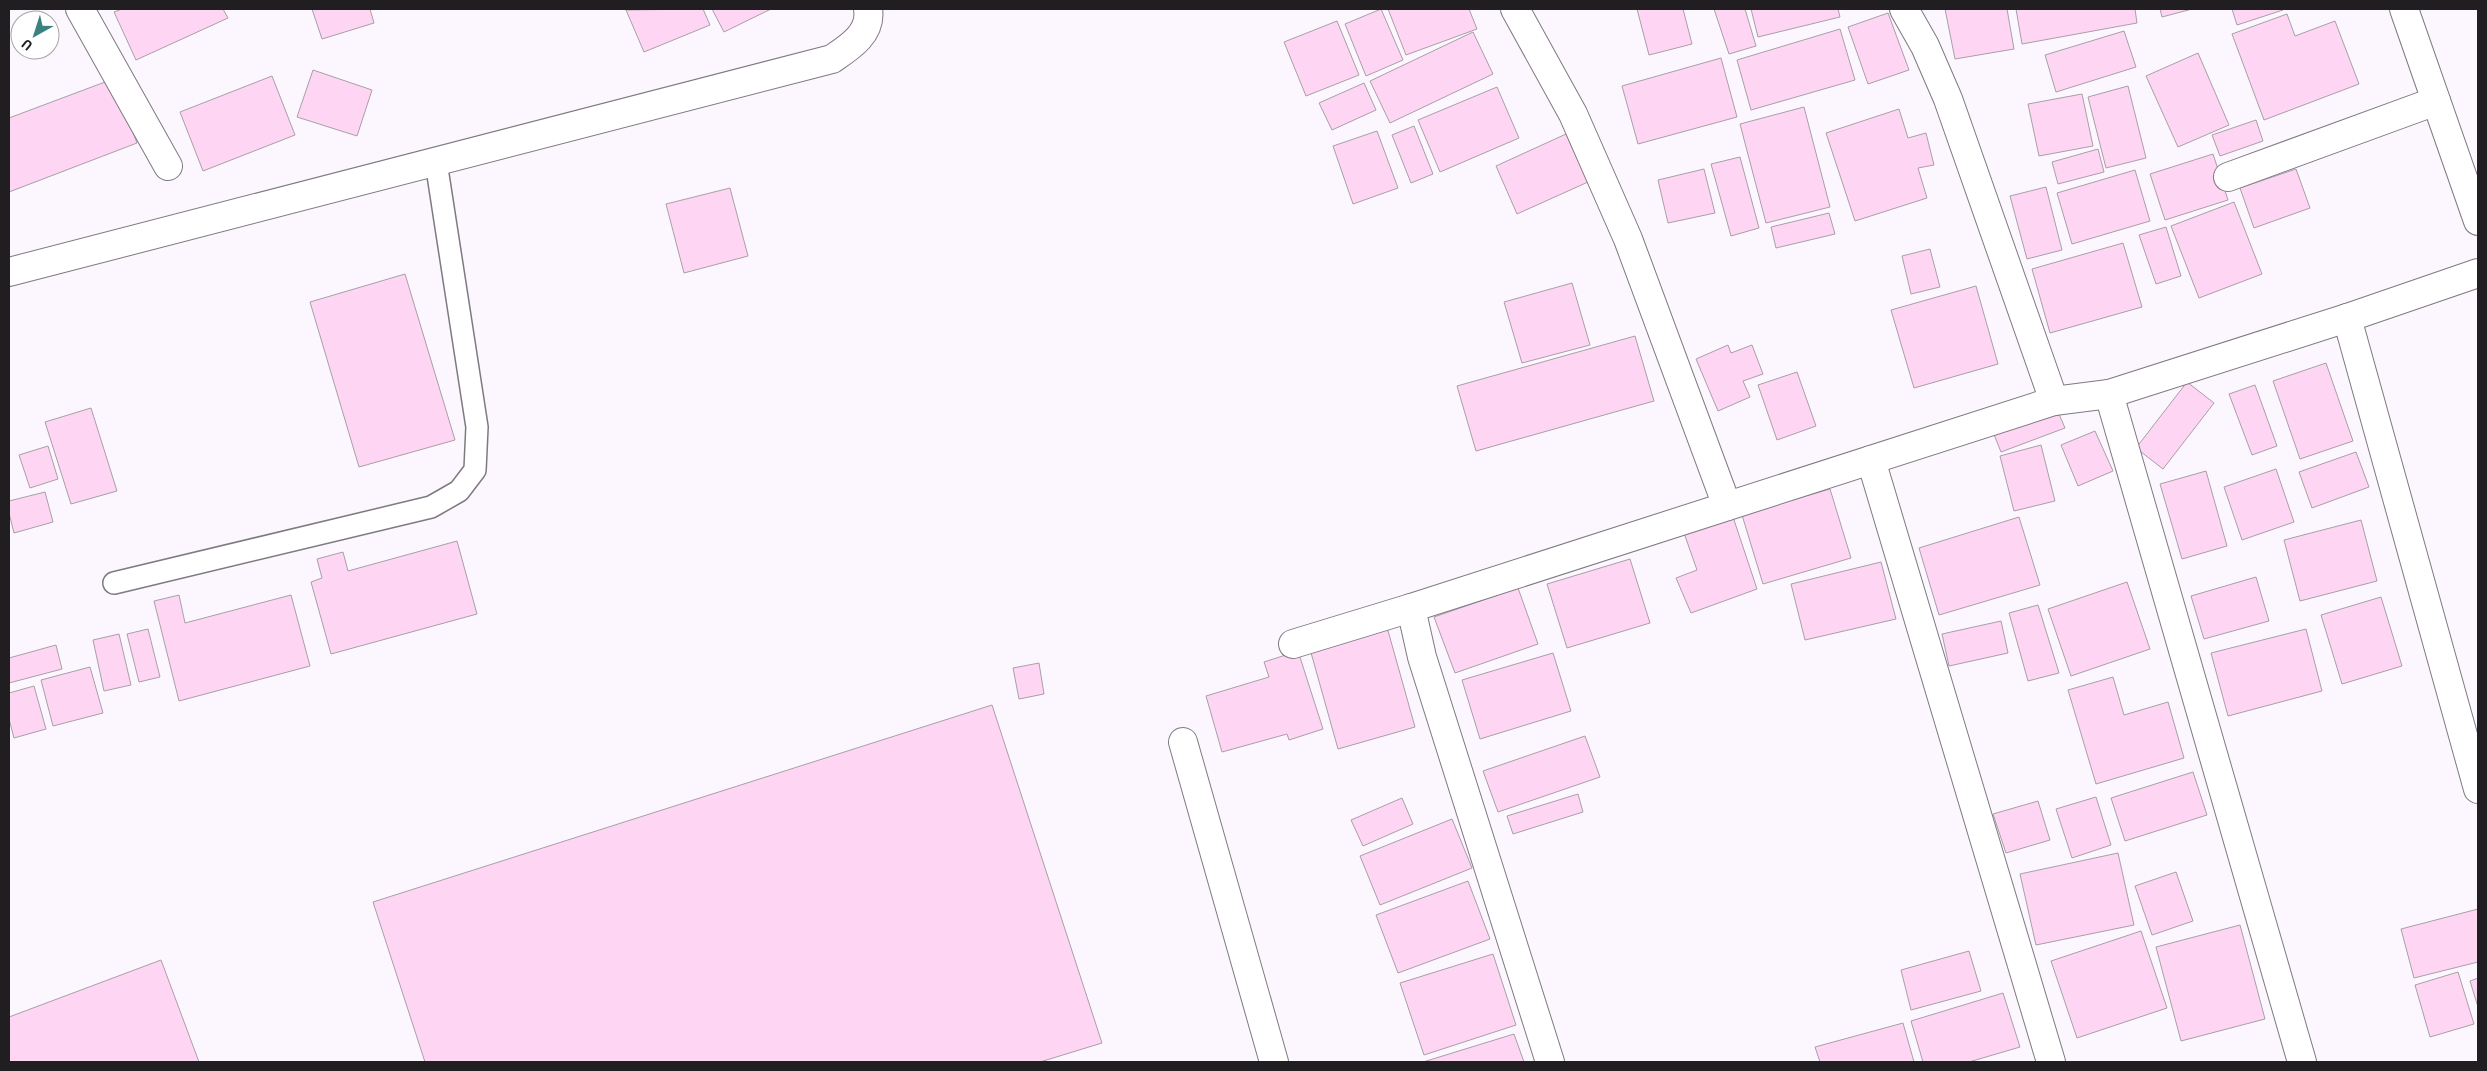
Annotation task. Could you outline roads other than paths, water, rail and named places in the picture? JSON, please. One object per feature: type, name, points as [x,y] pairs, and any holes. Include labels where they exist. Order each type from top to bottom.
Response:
[{"type":"street","points":[[80,9],[168,166]]},
{"type":"street","points":[[9,272],[832,59],[861,36],[869,18],[868,9]]},
{"type":"street","points":[[1515,9],[1573,114],[1628,239],[1727,506]]},
{"type":"street","points":[[1904,9],[1925,46],[1948,99],[2054,401]]},
{"type":"street","points":[[2404,9],[2478,221]]},
{"type":"street","points":[[2228,177],[2436,101]]},
{"type":"street","points":[[1293,644],[1411,608],[2054,401],[2109,394],[2347,318],[2478,273]]},
{"type":"street","points":[[2347,318],[2478,789]]},
{"type":"street","points":[[2109,394],[2302,1062]]},
{"type":"street","points":[[1871,460],[2051,1062]]},
{"type":"street","points":[[1411,608],[1422,657],[1550,1062]]},
{"type":"street","points":[[1183,742],[1274,1062]]},
{"type":"lane","points":[[114,583],[431,507],[459,491],[470,477],[475,470],[478,427],[436,162]]}]
